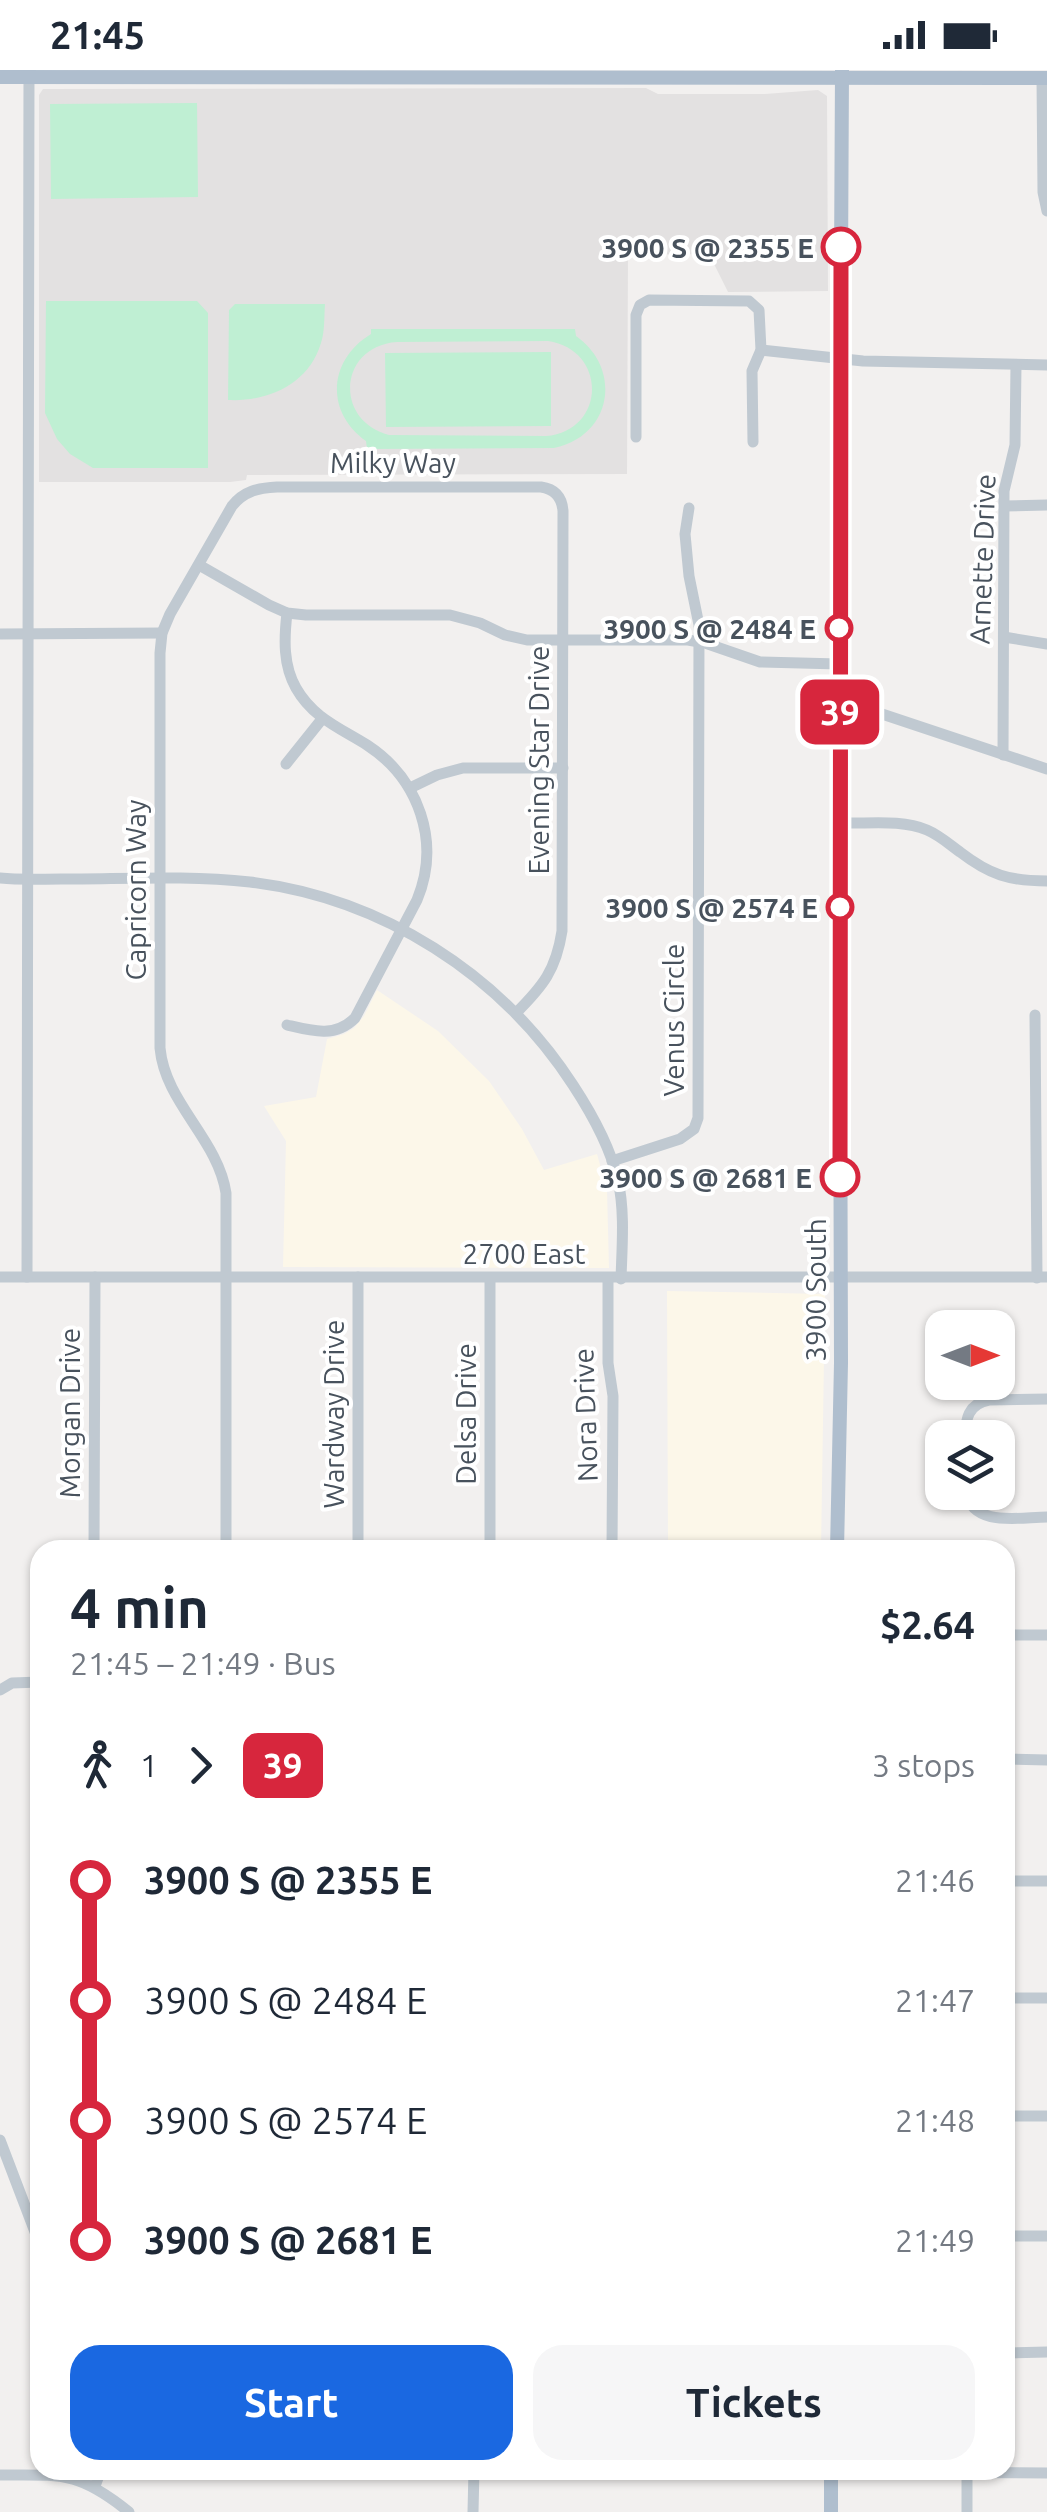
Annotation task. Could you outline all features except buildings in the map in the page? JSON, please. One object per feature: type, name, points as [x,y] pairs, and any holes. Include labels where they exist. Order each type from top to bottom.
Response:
[{"type":"main road","points":[[0,77],[842,74],[1045,78]]},
{"type":"main road","name":"3900 South","points":[[836,1540],[841,1364],[842,74]]},
{"type":"main road","points":[[831,2480],[831,2512]]},
{"type":"street","points":[[27,1277],[29,74]]},
{"type":"street","points":[[1045,78],[1043,192],[1047,211]]},
{"type":"street","points":[[636,437],[636,315],[643,302],[749,301],[759,310],[761,350],[752,370],[752,442]]},
{"type":"street","points":[[761,350],[863,361],[1047,365]]},
{"type":"street","name":"Arnette Drive","points":[[1003,755],[1004,506],[1005,480],[1016,444],[1016,365]]},
{"type":"street","name":"Milky Way","points":[[232,506],[244,494],[276,487],[541,487],[557,494]]},
{"type":"street","name":"Evening Star Drive","points":[[516,1013],[545,982],[557,956],[563,920],[563,511],[557,494]]},
{"type":"street","name":"Capricorn Way","points":[[226,1540],[226,1193],[215,1159],[171,1085],[160,1056],[160,653],[162,633],[170,614],[232,506]]},
{"type":"street","points":[[1004,506],[1047,506]]},
{"type":"street","name":"Venus Circle","points":[[612,1162],[680,1139],[694,1129],[698,1118],[698,614],[685,534],[689,508]]},
{"type":"street","points":[[199,565],[287,613],[450,614],[517,638],[698,642],[760,662],[839,664]]},
{"type":"street","points":[[287,613],[288,668],[302,696],[322,719],[379,754],[410,788],[424,822],[427,856],[421,890],[366,1000],[349,1024],[326,1032],[287,1024]]},
{"type":"street","points":[[0,634],[162,633]]},
{"type":"street","points":[[1004,637],[1047,644]]},
{"type":"street","points":[[840,700],[1047,769]]},
{"type":"street","points":[[286,764],[322,719]]},
{"type":"street","points":[[410,788],[463,768],[562,768]]},
{"type":"street","points":[[840,822],[924,828],[991,872],[1017,880],[1047,881]]},
{"type":"street","name":"Nora Drive","points":[[0,878],[229,880],[338,902],[402,929],[464,968],[516,1013],[580,1095],[612,1162],[622,1206],[608,1363],[613,1396],[612,1540]]},
{"type":"street","points":[[1035,1014],[1042,1086],[1042,1278]]},
{"type":"street","name":"2700 East","points":[[0,1277],[1042,1278]]},
{"type":"street","name":"Morgan Drive","points":[[94,1540],[95,1277]]},
{"type":"street","name":"Wardway Drive","points":[[358,1278],[358,1540]]},
{"type":"street","name":"Delsa Drive","points":[[490,1278],[490,1540]]},
{"type":"street","points":[[966,1420],[980,1402],[1047,1400]]},
{"type":"street","points":[[975,1510],[991,1517],[1047,1517]]},
{"type":"street","points":[[1015,1635],[1047,1635]]},
{"type":"street","points":[[0,1688],[30,1682]]},
{"type":"street","points":[[1015,1759],[1047,1760]]},
{"type":"street","points":[[1015,1881],[1047,1880]]},
{"type":"street","points":[[1015,1998],[1047,1998]]},
{"type":"street","points":[[1015,2116],[1047,2116]]},
{"type":"street","points":[[0,2140],[30,2219]]},
{"type":"street","points":[[1015,2236],[1047,2236]]},
{"type":"street","points":[[1015,2353],[1047,2352]]},
{"type":"street","points":[[1015,2473],[1047,2473]]},
{"type":"street","points":[[0,2475],[30,2475]]},
{"type":"street","points":[[75,2480],[95,2486],[129,2512]]},
{"type":"street","points":[[95,2486],[97,2480]]},
{"type":"street","points":[[474,2480],[474,2512]]},
{"type":"street","points":[[967,2480],[967,2512]]},
{"type":"shaded area","points":[[646,88],[658,94],[818,90],[827,96],[828,291],[728,292],[709,254],[628,255],[627,474],[247,475],[246,480],[230,482],[39,482],[39,95],[43,89]]},
{"type":"shaded area","points":[[377,990],[438,1031],[489,1081],[544,1170],[597,1154],[607,1190],[609,1268],[283,1267],[286,1141],[264,1106],[316,1097],[327,1039],[354,1028]]},
{"type":"shaded area","points":[[667,1291],[825,1294],[821,1540],[668,1540]]},
{"type":"green space","points":[[197,103],[198,197],[51,199],[50,104]]},
{"type":"green space","points":[[46,301],[197,301],[208,313],[208,468],[93,468],[70,454],[57,439],[45,413]]},
{"type":"green space","points":[[235,304],[325,304],[321,343],[297,380],[272,394],[228,400],[229,310]]},
{"type":"green space","points":[[371,329],[575,329],[576,336],[601,366],[605,383],[599,416],[574,441],[554,448],[367,449],[366,441],[343,416],[337,386],[346,358],[371,334]],"holes":[[[548,341],[568,347],[590,374],[589,406],[566,431],[546,436],[389,435],[371,427],[358,415],[352,400],[350,384],[363,356],[397,342]]]},
{"type":"green space","points":[[551,352],[551,426],[386,427],[385,353]]},
{"type":"bus line","name":"39","points":[[840,1177],[841,247]]},
{"type":"place","name":"3900 S @ 2355 E","points":[[841,247]]},
{"type":"place","name":"3900 S @ 2484 E","points":[[839,628]]},
{"type":"place","name":"3900 S @ 2574 E","points":[[840,907]]},
{"type":"place","name":"3900 S @ 2681 E","points":[[840,1177]]}]
